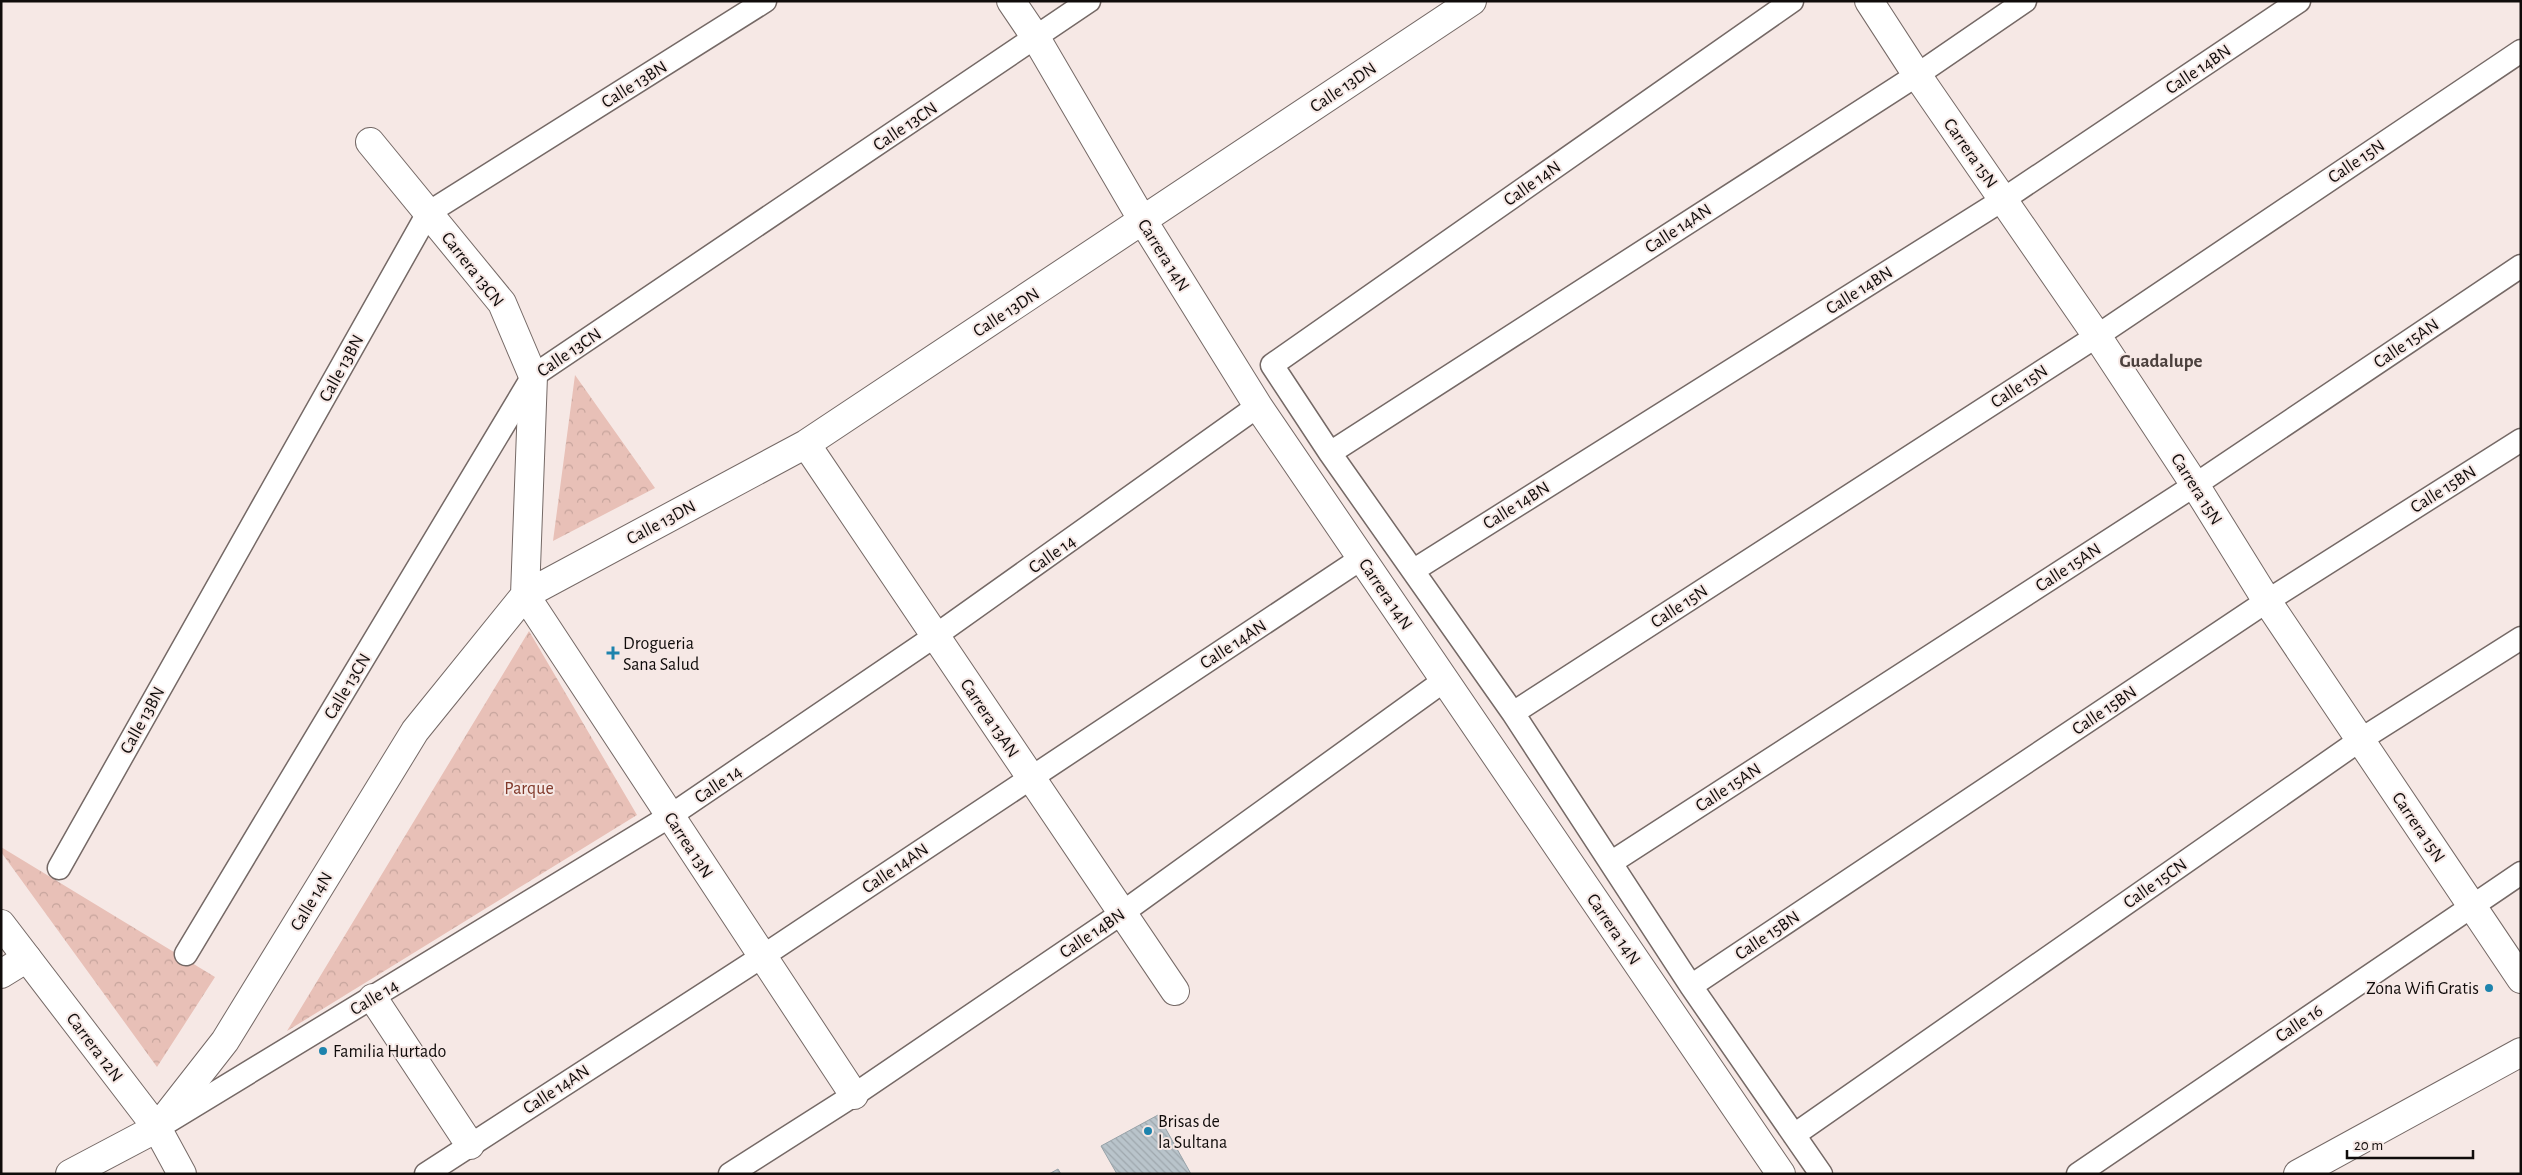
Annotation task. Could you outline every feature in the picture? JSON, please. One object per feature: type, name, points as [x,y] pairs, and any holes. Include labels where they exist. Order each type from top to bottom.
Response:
[{"type":"street","name":"Carrera 14N","points":[[1011,1],[1036,38],[1143,221],[1258,406],[1781,1174]]},
{"type":"street","name":"Calle 13DN","points":[[525,595],[806,444],[1472,1]]},
{"type":"street","name":"Carrera 15N","points":[[1869,1],[2097,336],[2195,485],[2267,601],[2521,980]]},
{"type":"street","name":"Carrera 13CN","points":[[370,142],[502,303],[533,376],[525,595]]},
{"type":"street","name":"Carrera 13AN","points":[[806,444],[1175,991]]},
{"type":"street","name":"Carrea 13N","points":[[525,595],[854,1095]]},
{"type":"street","name":"Calle 14N","points":[[70,1174],[157,1128],[225,1041],[415,731],[525,595]]},
{"type":"street","name":"Carrera 12N","points":[[1,924],[157,1128],[182,1174]]},
{"type":"street","points":[[1,974],[27,958]]},
{"type":"street","points":[[373,998],[470,1145]]},
{"type":"street","points":[[2298,1174],[2521,1052]]},
{"type":"lane","name":"Calle 13BN","points":[[58,868],[428,214],[765,1]]},
{"type":"lane","name":"Calle 13CN","points":[[186,954],[533,376],[1089,1]]},
{"type":"lane","name":"Calle 14N","points":[[1330,453],[1272,365],[1792,1]]},
{"type":"lane","name":"Calle 14AN","points":[[1330,453],[1917,74],[2025,1]]},
{"type":"lane","name":"Calle 14BN","points":[[1414,570],[2004,199],[2299,1]]},
{"type":"lane","name":"Calle 15N","points":[[1513,713],[2097,336],[2521,51]]},
{"type":"lane","name":"Calle 15AN","points":[[1612,862],[2195,485],[2521,266]]},
{"type":"lane","name":"Calle 14","points":[[157,1128],[670,816],[935,636],[1258,406]]},
{"type":"lane","name":"Calle 15BN","points":[[1691,986],[2267,601],[2521,440]]},
{"type":"lane","points":[[1330,453],[1513,713],[1612,862],[1691,986],[1821,1174]]},
{"type":"lane","name":"Calle 14AN","points":[[426,1174],[762,956],[1362,558]]},
{"type":"lane","name":"Calle 15CN","points":[[1794,1134],[2360,740],[2521,638]]},
{"type":"lane","name":"Calle 14BN","points":[[730,1174],[854,1095],[1122,913],[1445,680]]},
{"type":"lane","name":"Calle 16","points":[[2078,1174],[2521,873]]},
{"type":"green space","points":[[575,375],[655,488],[553,541]]},
{"type":"green space","name":"Parque","points":[[529,631],[637,815],[287,1031]]},
{"type":"green space","points":[[1,847],[215,977],[157,1067],[1,852]]},
{"type":"building","name":"Brisas de la Sultana","points":[[1158,1115],[1191,1174],[1117,1174],[1101,1146]]},
{"type":"building","points":[[1058,1169],[1061,1174],[1049,1174]]},
{"type":"place","name":"Drogueria Sana Salud","points":[[613,653]]},
{"type":"place","name":"Zona Wifi Gratis","points":[[2489,988]]},
{"type":"place","name":"Familia Hurtado","points":[[323,1051]]},
{"type":"place","name":"Brisas de la Sultana","points":[[1148,1131]]},
{"type":"district","name":"Guadalupe","points":[[2161,360]]}]
